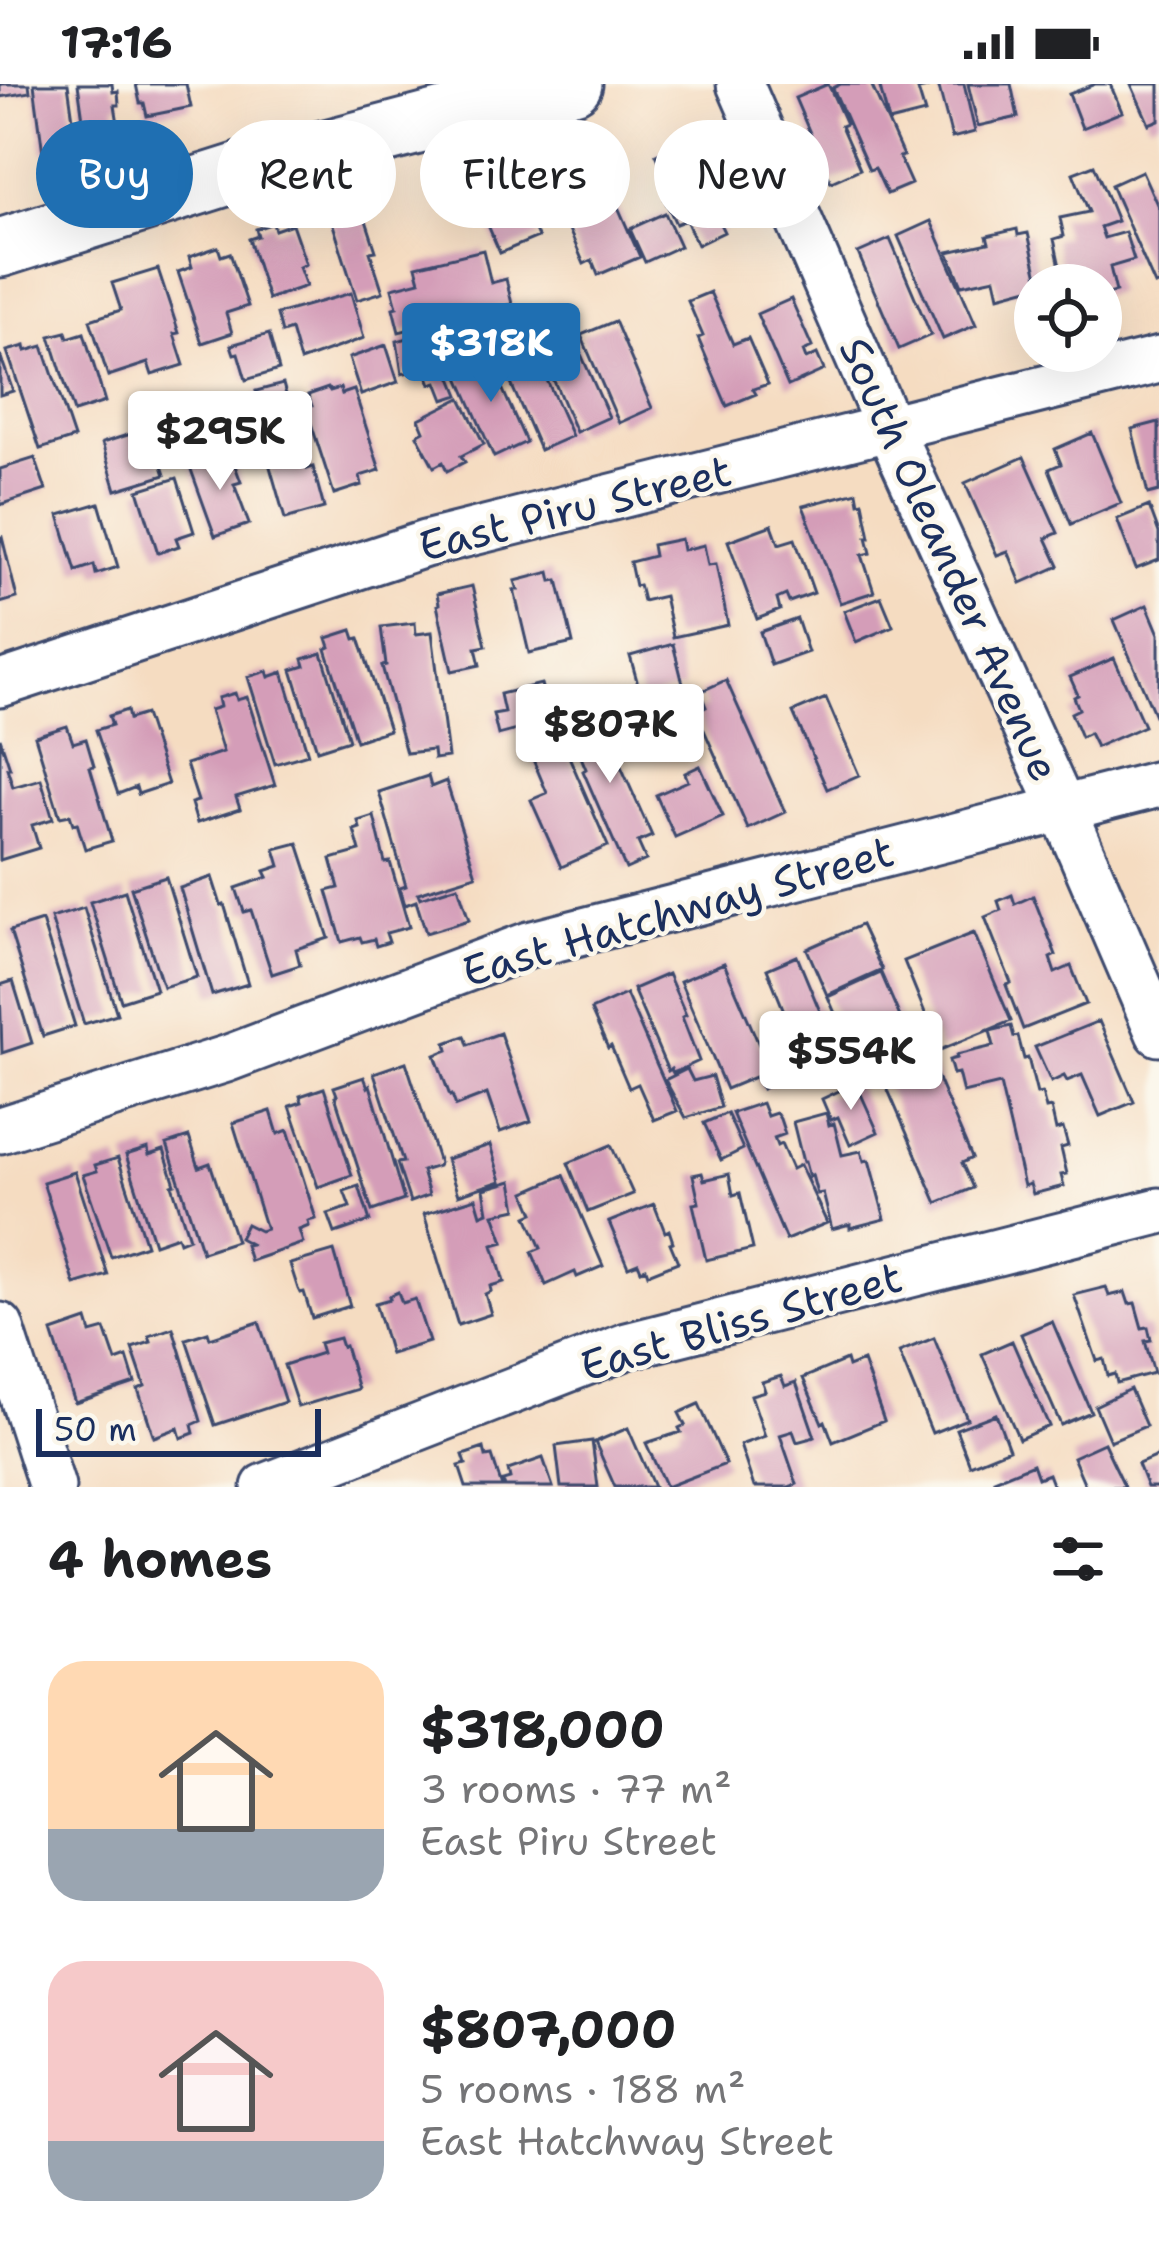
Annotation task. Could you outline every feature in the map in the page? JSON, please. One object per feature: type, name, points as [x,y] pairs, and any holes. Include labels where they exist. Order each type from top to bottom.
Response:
[{"type":"street","points":[[0,248],[248,170],[573,84]]},
{"type":"street","name":"South Oleander Avenue","points":[[740,84],[1159,1033]]},
{"type":"street","name":"East Piru Street","points":[[0,684],[425,544],[1159,360]]},
{"type":"street","name":"East Hatchway Street","points":[[0,1130],[226,1059],[529,945],[1159,784]]},
{"type":"street","name":"East Bliss Street","points":[[265,1487],[627,1346],[1159,1211]]},
{"type":"street","points":[[0,1326],[52,1487]]},
{"type":"building","points":[[0,84],[29,84],[30,92],[0,97]]},
{"type":"building","points":[[34,84],[68,84],[73,120],[39,120]]},
{"type":"building","points":[[78,84],[112,84],[113,92],[118,91],[117,120],[83,120]]},
{"type":"building","points":[[136,84],[186,84],[191,107],[147,116]]},
{"type":"building","points":[[828,84],[860,169],[831,182],[829,120],[804,120],[795,98]]},
{"type":"building","points":[[871,84],[911,184],[887,194],[875,168],[869,170],[833,88]]},
{"type":"building","points":[[879,84],[926,84],[927,88],[918,90],[925,113],[889,122]]},
{"type":"building","points":[[938,84],[964,84],[975,132],[952,138]]},
{"type":"building","points":[[968,84],[1011,84],[1018,117],[978,126]]},
{"type":"building","points":[[1110,84],[1122,112],[1082,128],[1069,94]]},
{"type":"building","points":[[1131,84],[1159,84],[1159,120],[1149,124]]},
{"type":"building","points":[[1094,165],[1117,221],[1100,227],[1104,238],[1125,232],[1134,260],[1059,264],[1054,239],[1064,236],[1060,218],[1089,212],[1073,173]]},
{"type":"building","points":[[1142,171],[1159,209],[1159,283],[1155,285],[1111,185]]},
{"type":"building","points":[[654,218],[654,228],[672,228],[680,246],[645,262],[630,229]]},
{"type":"building","points":[[931,221],[976,325],[943,339],[898,236]]},
{"type":"building","points":[[293,228],[306,264],[299,267],[306,286],[268,299],[249,239],[258,236],[256,229]]},
{"type":"building","points":[[334,228],[368,228],[376,251],[370,252],[383,292],[357,300]]},
{"type":"building","points":[[489,228],[534,228],[538,237],[500,253]]},
{"type":"building","points":[[568,228],[627,228],[640,257],[598,275],[592,260],[584,264]]},
{"type":"building","points":[[690,228],[722,228],[724,232],[697,245]]},
{"type":"building","points":[[1017,229],[1018,235],[1028,233],[1035,264],[1014,264],[1014,292],[999,296],[995,278],[962,285],[948,252],[989,243],[987,236]]},
{"type":"building","points":[[890,239],[931,335],[899,349],[858,253]]},
{"type":"building","points":[[218,247],[221,256],[230,253],[248,306],[226,313],[232,333],[202,343],[178,272],[192,267],[189,257]]},
{"type":"building","points":[[483,250],[491,283],[506,279],[512,304],[399,332],[392,288],[420,281],[416,266]]},
{"type":"building","points":[[158,269],[184,365],[152,375],[148,363],[108,376],[90,320],[121,310],[112,283]]},
{"type":"building","points":[[710,292],[733,344],[748,338],[768,384],[727,406],[688,301]]},
{"type":"building","points":[[351,293],[364,338],[300,361],[291,330],[282,333],[277,314]]},
{"type":"building","points":[[791,299],[812,347],[803,351],[806,359],[817,354],[824,370],[788,386],[757,314]]},
{"type":"building","points":[[564,316],[609,417],[576,432],[532,330]]},
{"type":"building","points":[[615,321],[652,408],[619,423],[581,335]]},
{"type":"building","points":[[433,331],[459,395],[444,400],[425,368],[402,374],[397,341]]},
{"type":"building","points":[[66,332],[68,338],[84,333],[105,402],[74,412],[50,336]]},
{"type":"building","points":[[269,334],[279,370],[246,380],[231,345]]},
{"type":"building","points":[[528,344],[572,436],[540,450],[502,356]]},
{"type":"building","points":[[386,345],[398,382],[361,395],[349,358]]},
{"type":"building","points":[[25,346],[26,351],[43,346],[74,438],[40,449],[7,351]]},
{"type":"building","points":[[487,354],[526,442],[494,457],[455,368]]},
{"type":"building","points":[[0,355],[13,391],[0,395]]},
{"type":"building","points":[[283,384],[307,469],[313,467],[324,508],[285,519],[254,411],[261,408],[256,391]]},
{"type":"building","points":[[340,388],[342,394],[354,390],[380,470],[360,476],[362,485],[334,494],[306,408],[312,406],[308,395]]},
{"type":"building","points":[[461,398],[484,444],[461,456],[465,462],[447,471],[443,462],[434,467],[417,435],[424,431],[419,419]]},
{"type":"building","points":[[1159,422],[1159,491],[1148,494],[1132,429]]},
{"type":"building","points":[[150,428],[165,475],[116,490],[102,443]]},
{"type":"building","points":[[1092,433],[1121,503],[1071,524],[1049,469],[1061,464],[1055,449]]},
{"type":"building","points":[[230,452],[241,482],[234,484],[249,524],[215,536],[190,467]]},
{"type":"building","points":[[1024,457],[1058,533],[1046,538],[1059,566],[1021,583],[1008,551],[997,555],[965,483]]},
{"type":"building","points":[[35,458],[46,490],[0,505],[0,469]]},
{"type":"building","points":[[177,478],[194,532],[176,538],[179,546],[158,553],[138,490]]},
{"type":"building","points":[[857,492],[870,537],[871,553],[862,555],[874,592],[840,603],[803,506]]},
{"type":"building","points":[[99,503],[118,567],[96,574],[94,565],[76,571],[59,515]]},
{"type":"building","points":[[1149,506],[1159,533],[1159,560],[1136,569],[1117,519]]},
{"type":"building","points":[[772,525],[779,544],[795,539],[814,593],[789,602],[786,595],[777,599],[780,610],[757,619],[728,541]]},
{"type":"building","points":[[0,538],[17,598],[0,603]]},
{"type":"building","points":[[681,539],[683,550],[704,545],[708,565],[716,564],[728,625],[673,637],[664,596],[643,601],[630,562],[654,556],[652,545]]},
{"type":"building","points":[[550,572],[552,581],[558,580],[573,643],[529,653],[515,581]]},
{"type":"building","points":[[472,586],[486,646],[476,648],[480,665],[452,671],[437,594]]},
{"type":"building","points":[[881,597],[893,626],[856,642],[844,611]]},
{"type":"building","points":[[1147,605],[1159,634],[1159,725],[1114,620]]},
{"type":"building","points":[[797,619],[808,652],[771,665],[760,632]]},
{"type":"building","points":[[415,623],[416,634],[432,632],[448,757],[434,759],[433,750],[406,753],[382,666],[386,665],[381,627]]},
{"type":"building","points":[[352,630],[355,639],[359,638],[389,730],[356,741],[326,649],[330,647],[327,638]]},
{"type":"building","points":[[673,644],[684,688],[642,699],[630,656]]},
{"type":"building","points":[[322,653],[349,740],[317,750],[292,670],[305,666],[303,659]]},
{"type":"building","points":[[1114,658],[1144,726],[1096,747],[1089,733],[1081,737],[1071,713],[1079,709],[1070,677]]},
{"type":"building","points":[[267,671],[269,677],[283,672],[308,754],[275,764],[248,677]]},
{"type":"building","points":[[726,680],[785,812],[748,829],[696,712],[706,707],[700,692]]},
{"type":"building","points":[[541,684],[551,721],[498,735],[493,714],[504,712],[500,694]]},
{"type":"building","points":[[235,693],[237,700],[247,697],[275,785],[236,797],[240,809],[197,823],[191,803],[198,801],[186,764],[223,752],[210,710],[220,707],[218,698]]},
{"type":"building","points":[[826,698],[859,775],[827,789],[793,712]]},
{"type":"building","points":[[127,710],[129,719],[145,714],[168,784],[138,794],[136,787],[118,794],[96,730],[112,725],[109,716]]},
{"type":"building","points":[[603,710],[607,724],[603,726],[652,836],[638,842],[646,860],[626,869],[565,719]]},
{"type":"building","points":[[67,726],[73,743],[86,739],[112,841],[85,849],[77,823],[73,824],[70,815],[60,817],[35,736]]},
{"type":"building","points":[[560,736],[608,846],[561,867],[531,800],[547,793],[529,750]]},
{"type":"building","points":[[0,738],[13,787],[41,779],[53,819],[32,825],[39,848],[0,860]]},
{"type":"building","points":[[700,766],[723,816],[675,837],[656,795],[688,781],[685,773]]},
{"type":"building","points":[[428,776],[431,787],[446,781],[476,875],[418,893],[420,898],[458,886],[469,920],[426,933],[416,901],[405,905],[400,888],[406,886],[379,792]]},
{"type":"building","points":[[374,816],[385,863],[390,862],[409,927],[386,933],[389,942],[376,946],[374,939],[362,942],[360,937],[342,942],[327,891],[339,888],[331,859],[360,851],[354,830],[360,828],[358,821]]},
{"type":"building","points":[[298,843],[329,938],[296,949],[300,965],[272,974],[251,910],[244,912],[236,888],[268,877],[265,871],[280,866],[275,849]]},
{"type":"building","points":[[166,877],[197,977],[163,987],[131,888]]},
{"type":"building","points":[[212,877],[248,984],[212,995],[180,888]]},
{"type":"building","points":[[125,891],[156,990],[121,1001],[90,902]]},
{"type":"building","points":[[1012,895],[1015,904],[1033,896],[1056,955],[1050,958],[1055,973],[1071,966],[1086,1004],[1023,1029],[985,917],[1001,910],[998,901]]},
{"type":"building","points":[[84,908],[117,1014],[84,1024],[51,918]]},
{"type":"building","points":[[42,921],[75,1026],[43,1036],[10,931]]},
{"type":"building","points":[[861,925],[882,970],[827,995],[807,949]]},
{"type":"building","points":[[974,933],[1011,1021],[940,1050],[904,961]]},
{"type":"building","points":[[797,956],[839,1057],[808,1070],[767,969]]},
{"type":"building","points":[[724,963],[760,1047],[784,1036],[799,1073],[762,1089],[757,1076],[726,1089],[680,981]]},
{"type":"building","points":[[881,973],[900,1017],[847,1041],[828,997]]},
{"type":"building","points":[[668,974],[699,1061],[673,1073],[668,1071],[633,989]]},
{"type":"building","points":[[13,981],[32,1043],[2,1053],[0,985]]},
{"type":"building","points":[[626,994],[677,1111],[654,1120],[638,1084],[629,1088],[591,1010]]},
{"type":"building","points":[[1099,1021],[1134,1102],[1100,1116],[1082,1075],[1051,1082],[1035,1047]]},
{"type":"building","points":[[1011,1026],[1024,1059],[1028,1058],[1037,1094],[1042,1093],[1046,1109],[1051,1108],[1056,1130],[1063,1128],[1068,1146],[1061,1148],[1067,1174],[1061,1175],[1064,1186],[1033,1194],[1030,1184],[1024,1186],[1000,1084],[963,1093],[949,1060],[994,1046],[990,1031]]},
{"type":"building","points":[[500,1033],[531,1121],[500,1132],[487,1094],[456,1106],[435,1055],[448,1050],[446,1043],[465,1036],[468,1045]]},
{"type":"building","points":[[928,1056],[972,1158],[962,1163],[973,1188],[937,1203],[882,1076]]},
{"type":"building","points":[[406,1062],[439,1163],[422,1171],[429,1195],[410,1202],[397,1163],[403,1162],[374,1073]]},
{"type":"building","points":[[687,1069],[693,1081],[712,1076],[721,1107],[686,1118],[665,1080]]},
{"type":"building","points":[[364,1077],[404,1200],[372,1211],[334,1087]]},
{"type":"building","points":[[856,1083],[878,1132],[850,1145],[838,1117],[831,1120],[822,1099]]},
{"type":"building","points":[[324,1088],[352,1175],[318,1187],[290,1106],[302,1102],[300,1096]]},
{"type":"building","points":[[762,1103],[767,1116],[776,1113],[780,1119],[785,1134],[774,1138],[777,1146],[781,1144],[792,1169],[800,1165],[827,1223],[786,1240],[732,1113]]},
{"type":"building","points":[[271,1111],[278,1134],[288,1130],[316,1219],[299,1230],[303,1243],[250,1261],[245,1245],[250,1244],[239,1238],[246,1224],[266,1229],[233,1123]]},
{"type":"building","points":[[727,1113],[743,1149],[721,1160],[704,1123]]},
{"type":"building","points":[[826,1113],[829,1125],[834,1123],[842,1155],[861,1151],[864,1161],[869,1160],[885,1219],[832,1229],[823,1193],[817,1194],[803,1162],[793,1122]]},
{"type":"building","points":[[189,1137],[199,1167],[210,1163],[236,1241],[202,1252],[167,1144]]},
{"type":"building","points":[[490,1145],[501,1181],[458,1195],[446,1159]]},
{"type":"building","points":[[611,1145],[633,1194],[588,1212],[568,1163]]},
{"type":"building","points":[[148,1148],[149,1155],[164,1150],[189,1238],[179,1242],[177,1236],[154,1244],[126,1155]]},
{"type":"building","points":[[118,1158],[146,1245],[111,1257],[83,1175],[97,1171],[95,1165]]},
{"type":"building","points":[[75,1172],[108,1275],[75,1285],[43,1182]]},
{"type":"building","points":[[702,1173],[704,1180],[729,1174],[733,1195],[740,1193],[753,1249],[706,1260],[693,1204],[699,1203],[693,1175]]},
{"type":"building","points":[[564,1175],[603,1266],[546,1285],[532,1252],[541,1248],[527,1216],[534,1213],[525,1192]]},
{"type":"building","points":[[512,1181],[517,1209],[494,1214],[504,1242],[493,1245],[504,1282],[490,1286],[485,1294],[491,1314],[458,1325],[424,1214],[476,1198],[481,1215],[488,1212],[484,1189]]},
{"type":"building","points":[[359,1186],[370,1221],[335,1233],[328,1214],[350,1207],[344,1191]]},
{"type":"building","points":[[654,1204],[665,1232],[669,1230],[678,1262],[648,1274],[638,1263],[628,1267],[609,1222]]},
{"type":"building","points":[[334,1251],[350,1306],[312,1318],[290,1264]]},
{"type":"building","points":[[1106,1287],[1109,1296],[1125,1292],[1129,1304],[1135,1303],[1142,1328],[1148,1327],[1151,1340],[1145,1341],[1154,1373],[1117,1383],[1115,1374],[1108,1376],[1104,1359],[1097,1361],[1074,1295]]},
{"type":"building","points":[[398,1292],[402,1303],[415,1299],[429,1342],[390,1354],[375,1303]]},
{"type":"building","points":[[87,1320],[91,1333],[105,1329],[116,1361],[127,1357],[135,1383],[75,1403],[52,1332]]},
{"type":"building","points":[[1052,1321],[1091,1412],[1061,1425],[1021,1334]]},
{"type":"building","points":[[259,1322],[285,1402],[215,1425],[186,1339],[208,1332],[210,1338]]},
{"type":"building","points":[[173,1328],[201,1421],[192,1425],[194,1433],[181,1438],[178,1428],[154,1437],[138,1389],[145,1386],[132,1348]]},
{"type":"building","points":[[339,1338],[358,1389],[298,1407],[284,1365],[322,1353],[319,1343]]},
{"type":"building","points":[[934,1338],[967,1419],[932,1433],[899,1352]]},
{"type":"building","points":[[1012,1341],[1049,1426],[1019,1439],[982,1354]]},
{"type":"building","points":[[846,1360],[848,1367],[863,1361],[884,1421],[833,1442],[803,1378]]},
{"type":"building","points":[[781,1376],[785,1386],[796,1382],[815,1437],[797,1442],[793,1431],[780,1435],[797,1484],[754,1487],[740,1445],[765,1436],[751,1395],[765,1391],[762,1382]]},
{"type":"building","points":[[1130,1389],[1146,1426],[1110,1441],[1095,1406]]},
{"type":"building","points":[[699,1404],[726,1464],[666,1487],[646,1443],[681,1432],[679,1428],[685,1425],[679,1413]]},
{"type":"building","points":[[996,1414],[1009,1449],[970,1465],[956,1429]]},
{"type":"building","points":[[628,1428],[654,1487],[615,1487],[595,1442]]},
{"type":"building","points":[[592,1441],[598,1487],[561,1487],[556,1446]]},
{"type":"building","points":[[1104,1443],[1125,1487],[1086,1487],[1073,1457]]},
{"type":"building","points":[[484,1448],[486,1457],[492,1456],[502,1487],[466,1487],[459,1466],[466,1464],[463,1455]]},
{"type":"building","points":[[1159,1455],[1159,1487],[1147,1487],[1138,1464]]},
{"type":"building","points":[[543,1458],[553,1487],[505,1487],[508,1470]]},
{"type":"building","points":[[1033,1464],[1038,1478],[1048,1474],[1053,1487],[997,1487],[994,1480]]}]
